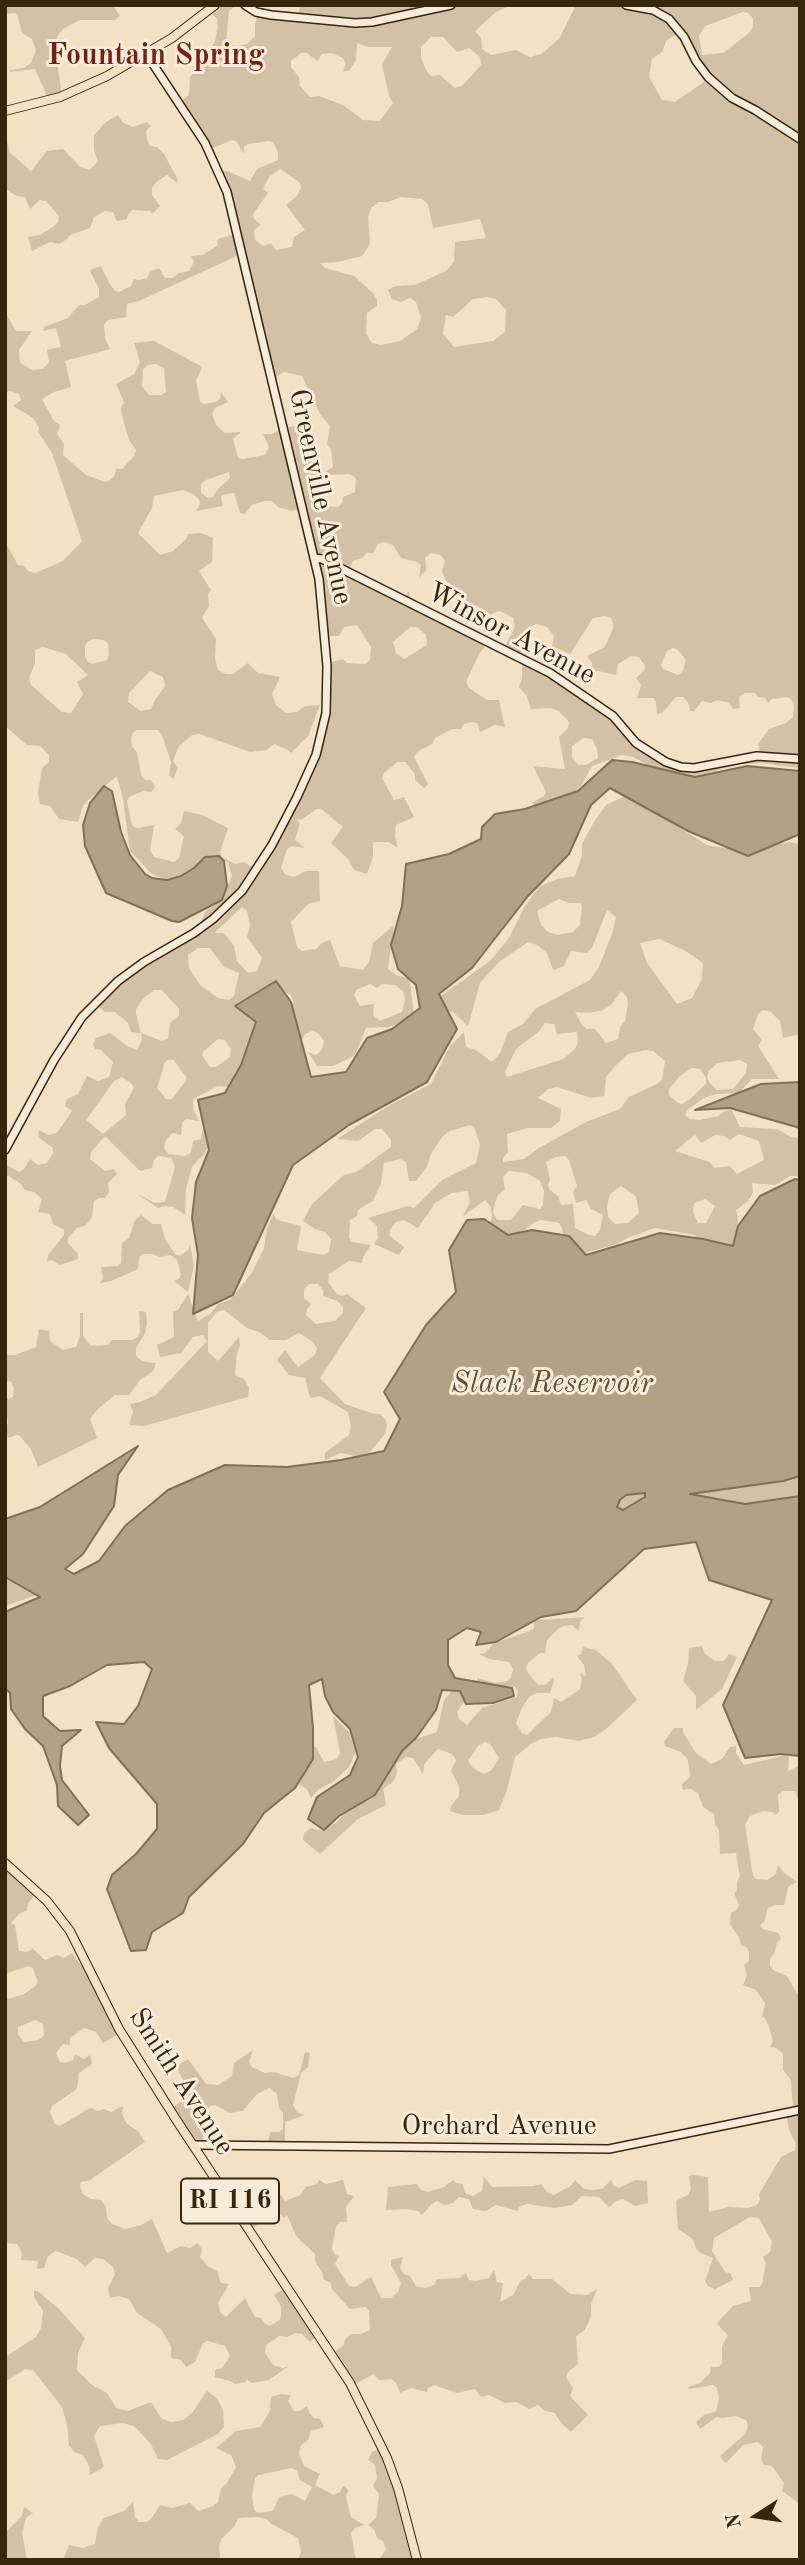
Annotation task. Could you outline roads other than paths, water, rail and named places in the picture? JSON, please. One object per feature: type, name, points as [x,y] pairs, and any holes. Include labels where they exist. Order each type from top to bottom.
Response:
[{"type":"main road","points":[[5,111],[75,92],[146,55],[215,5]]},
{"type":"main road","name":"Smith Avenue","points":[[5,1863],[47,1900],[70,1931],[119,2029],[358,2397],[376,2432],[398,2488],[417,2560]]},
{"type":"street","points":[[245,5],[256,12],[271,15],[355,23],[372,22],[452,5]]},
{"type":"street","points":[[626,5],[653,10],[669,19],[684,37],[708,77],[732,98],[800,139]]},
{"type":"street","name":"Greenville Avenue","points":[[5,1150],[54,1060],[82,1017],[118,981],[144,962],[194,933],[242,891],[272,845],[297,797],[316,755],[326,713],[327,666],[319,579],[227,192],[205,143],[146,55]]},
{"type":"street","name":"Winsor Avenue","points":[[314,558],[322,559],[550,673],[613,716],[636,743],[666,762],[694,768],[757,756],[800,759]]},
{"type":"street","name":"Orchard Avenue","points":[[193,2145],[609,2149],[800,2110]]},
{"type":"water","points":[[612,760],[695,777],[747,766],[800,771],[800,834],[748,856],[688,831],[610,788],[591,805],[569,854],[528,896],[472,968],[439,994],[457,1029],[427,1082],[349,1125],[293,1165],[233,1295],[193,1314],[198,1255],[192,1218],[196,1182],[209,1150],[198,1100],[225,1093],[241,1065],[256,1022],[235,1006],[276,981],[291,1002],[311,1077],[346,1072],[367,1038],[392,1029],[420,1008],[416,985],[398,969],[391,945],[402,906],[406,864],[449,854],[481,839],[482,827],[495,814],[525,809],[578,791]]},
{"type":"water","points":[[104,786],[112,791],[121,832],[130,855],[145,874],[167,880],[181,876],[205,857],[219,856],[224,861],[227,886],[222,900],[179,922],[106,893],[85,846],[83,825],[90,803]]},
{"type":"water","points":[[800,1082],[800,1128],[730,1108],[695,1110],[761,1084]]},
{"type":"water","name":"Slack Reservoir","points":[[795,1179],[800,1180],[800,1476],[783,1481],[690,1494],[745,1504],[800,1496],[800,1756],[781,1754],[745,1758],[723,1705],[772,1600],[709,1580],[696,1542],[644,1549],[576,1611],[541,1617],[496,1642],[476,1645],[481,1632],[467,1628],[448,1640],[448,1665],[455,1678],[512,1688],[514,1696],[493,1703],[466,1704],[460,1691],[442,1690],[436,1710],[416,1738],[402,1751],[375,1795],[339,1816],[324,1830],[308,1819],[317,1797],[350,1775],[358,1757],[350,1729],[333,1712],[325,1696],[322,1679],[309,1685],[313,1759],[295,1788],[264,1813],[243,1844],[189,1897],[183,1913],[152,1932],[146,1950],[131,1951],[107,1889],[112,1875],[136,1854],[157,1829],[157,1804],[109,1748],[96,1722],[124,1724],[138,1706],[152,1669],[144,1662],[107,1665],[70,1686],[43,1696],[43,1716],[60,1731],[81,1730],[62,1746],[60,1766],[62,1780],[89,1815],[78,1825],[58,1806],[57,1785],[43,1746],[25,1729],[11,1709],[10,1693],[5,1688],[5,1612],[40,1597],[5,1577],[5,1519],[40,1507],[138,1446],[118,1475],[114,1506],[83,1554],[65,1569],[74,1574],[99,1561],[125,1526],[168,1490],[225,1465],[287,1467],[384,1451],[400,1419],[384,1392],[426,1325],[456,1292],[449,1250],[467,1220],[484,1219],[508,1235],[532,1230],[569,1236],[586,1255],[660,1233],[733,1246],[738,1226],[760,1196]],"holes":[[[645,1493],[645,1497],[623,1510],[617,1507],[626,1495]]]},
{"type":"district","name":"Fountain Spring","points":[[156,56]]}]
